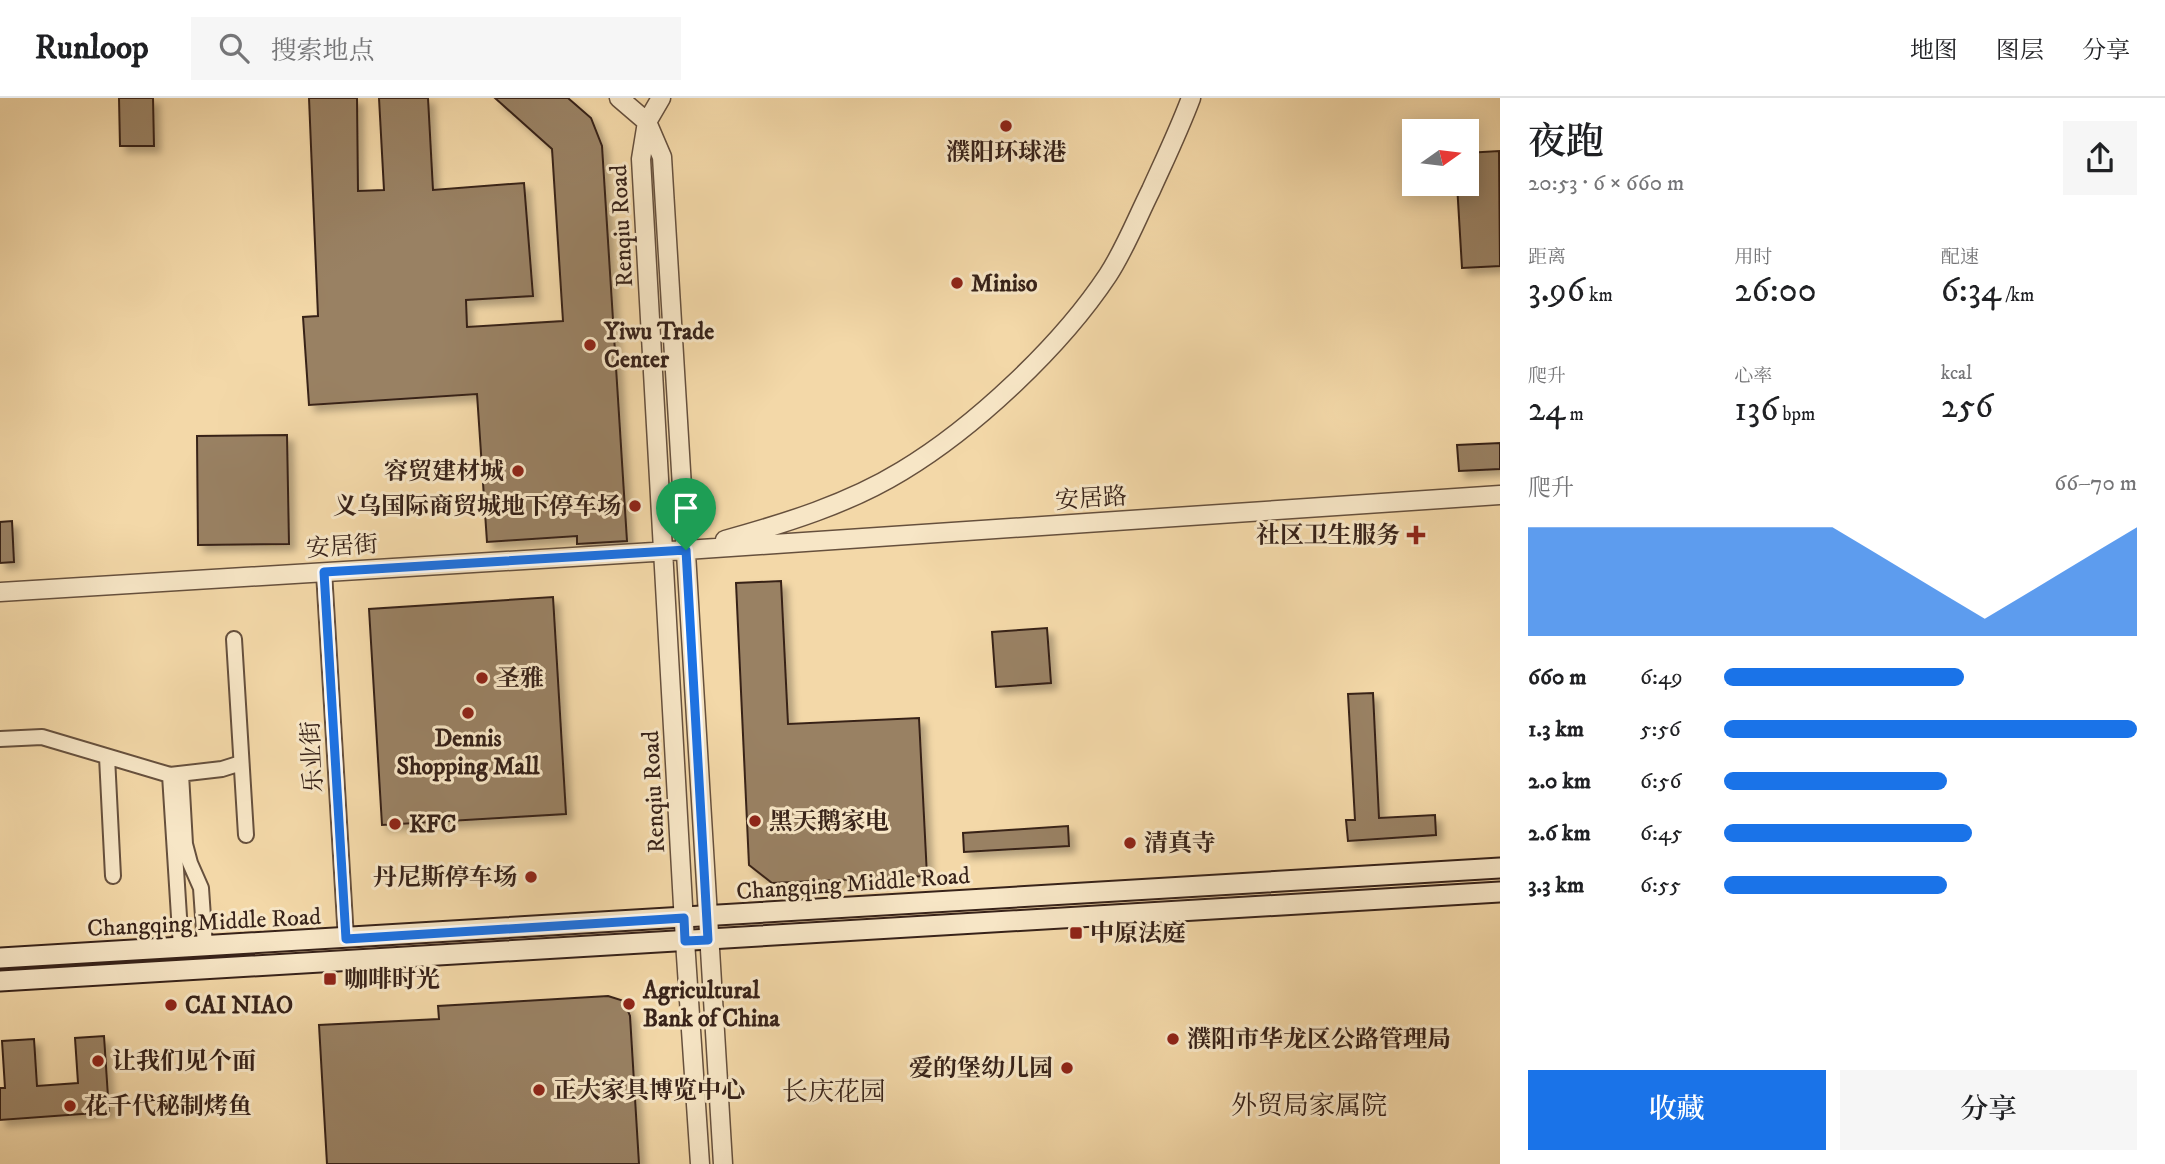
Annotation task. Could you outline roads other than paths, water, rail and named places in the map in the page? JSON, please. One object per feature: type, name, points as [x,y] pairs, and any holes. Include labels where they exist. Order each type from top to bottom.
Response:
[{"type":"main road","name":"Changqing Middle Road","points":[[0,958],[1500,868]]},
{"type":"main road","name":"Changqing Middle Road","points":[[0,981],[1500,892]]},
{"type":"street","points":[[620,98],[647,122],[662,98]]},
{"type":"street","points":[[686,550],[783,523],[865,491],[938,447],[1000,396],[1041,357],[1076,317],[1108,274],[1176,138],[1191,98]]},
{"type":"street","name":"Renqiu Road","points":[[647,122],[662,157],[723,1164]]},
{"type":"street","name":"Renqiu Road","points":[[647,122],[641,159],[700,1164]]},
{"type":"street","name":"安居路","points":[[686,550],[1500,495]]},
{"type":"street","name":"安居街","points":[[0,592],[686,550]]},
{"type":"street","name":"乐业街","points":[[324,572],[346,939]]},
{"type":"street","points":[[234,639],[246,835]]},
{"type":"street","points":[[0,738],[42,737],[176,774],[222,769],[241,763]]},
{"type":"street","points":[[107,757],[113,876]]},
{"type":"street","points":[[176,774],[185,844],[201,888],[205,946]]},
{"type":"street","points":[[176,774],[181,948]]},
{"type":"place","name":"濮阳环球港","points":[[1006,126]]},
{"type":"place","name":"Miniso","points":[[957,283]]},
{"type":"place","name":"Yiwu Trade Center","points":[[590,345]]},
{"type":"place","name":"容贸建材城","points":[[518,471]]},
{"type":"place","name":"义乌国际商贸城地下停车场","points":[[635,506]]},
{"type":"place","name":"社区卫生服务","points":[[1416,535]]},
{"type":"place","name":"圣雅","points":[[482,678]]},
{"type":"place","name":"Dennis Shopping Mall","points":[[468,713]]},
{"type":"place","name":"黑天鹅家电","points":[[755,821]]},
{"type":"place","name":"KFC","points":[[395,824]]},
{"type":"place","name":"清真寺","points":[[1130,843]]},
{"type":"place","name":"丹尼斯停车场","points":[[531,877]]},
{"type":"place","name":"中原法庭","points":[[1076,933]]},
{"type":"place","name":"咖啡时光","points":[[330,979]]},
{"type":"place","name":"Agricultural Bank of China","points":[[629,1004]]},
{"type":"place","name":"CAI NIAO","points":[[171,1005]]},
{"type":"place","name":"濮阳市华龙区公路管理局","points":[[1173,1039]]},
{"type":"place","name":"让我们见个面","points":[[98,1061]]},
{"type":"place","name":"爱的堡幼儿园","points":[[1067,1068]]},
{"type":"place","name":"正大家具博览中心","points":[[539,1090]]},
{"type":"place","name":"花千代秘制烤鱼","points":[[70,1106]]},
{"type":"district","name":"长庆花园","points":[[834,1091]]},
{"type":"district","name":"外贸局家属院","points":[[1309,1105]]}]
